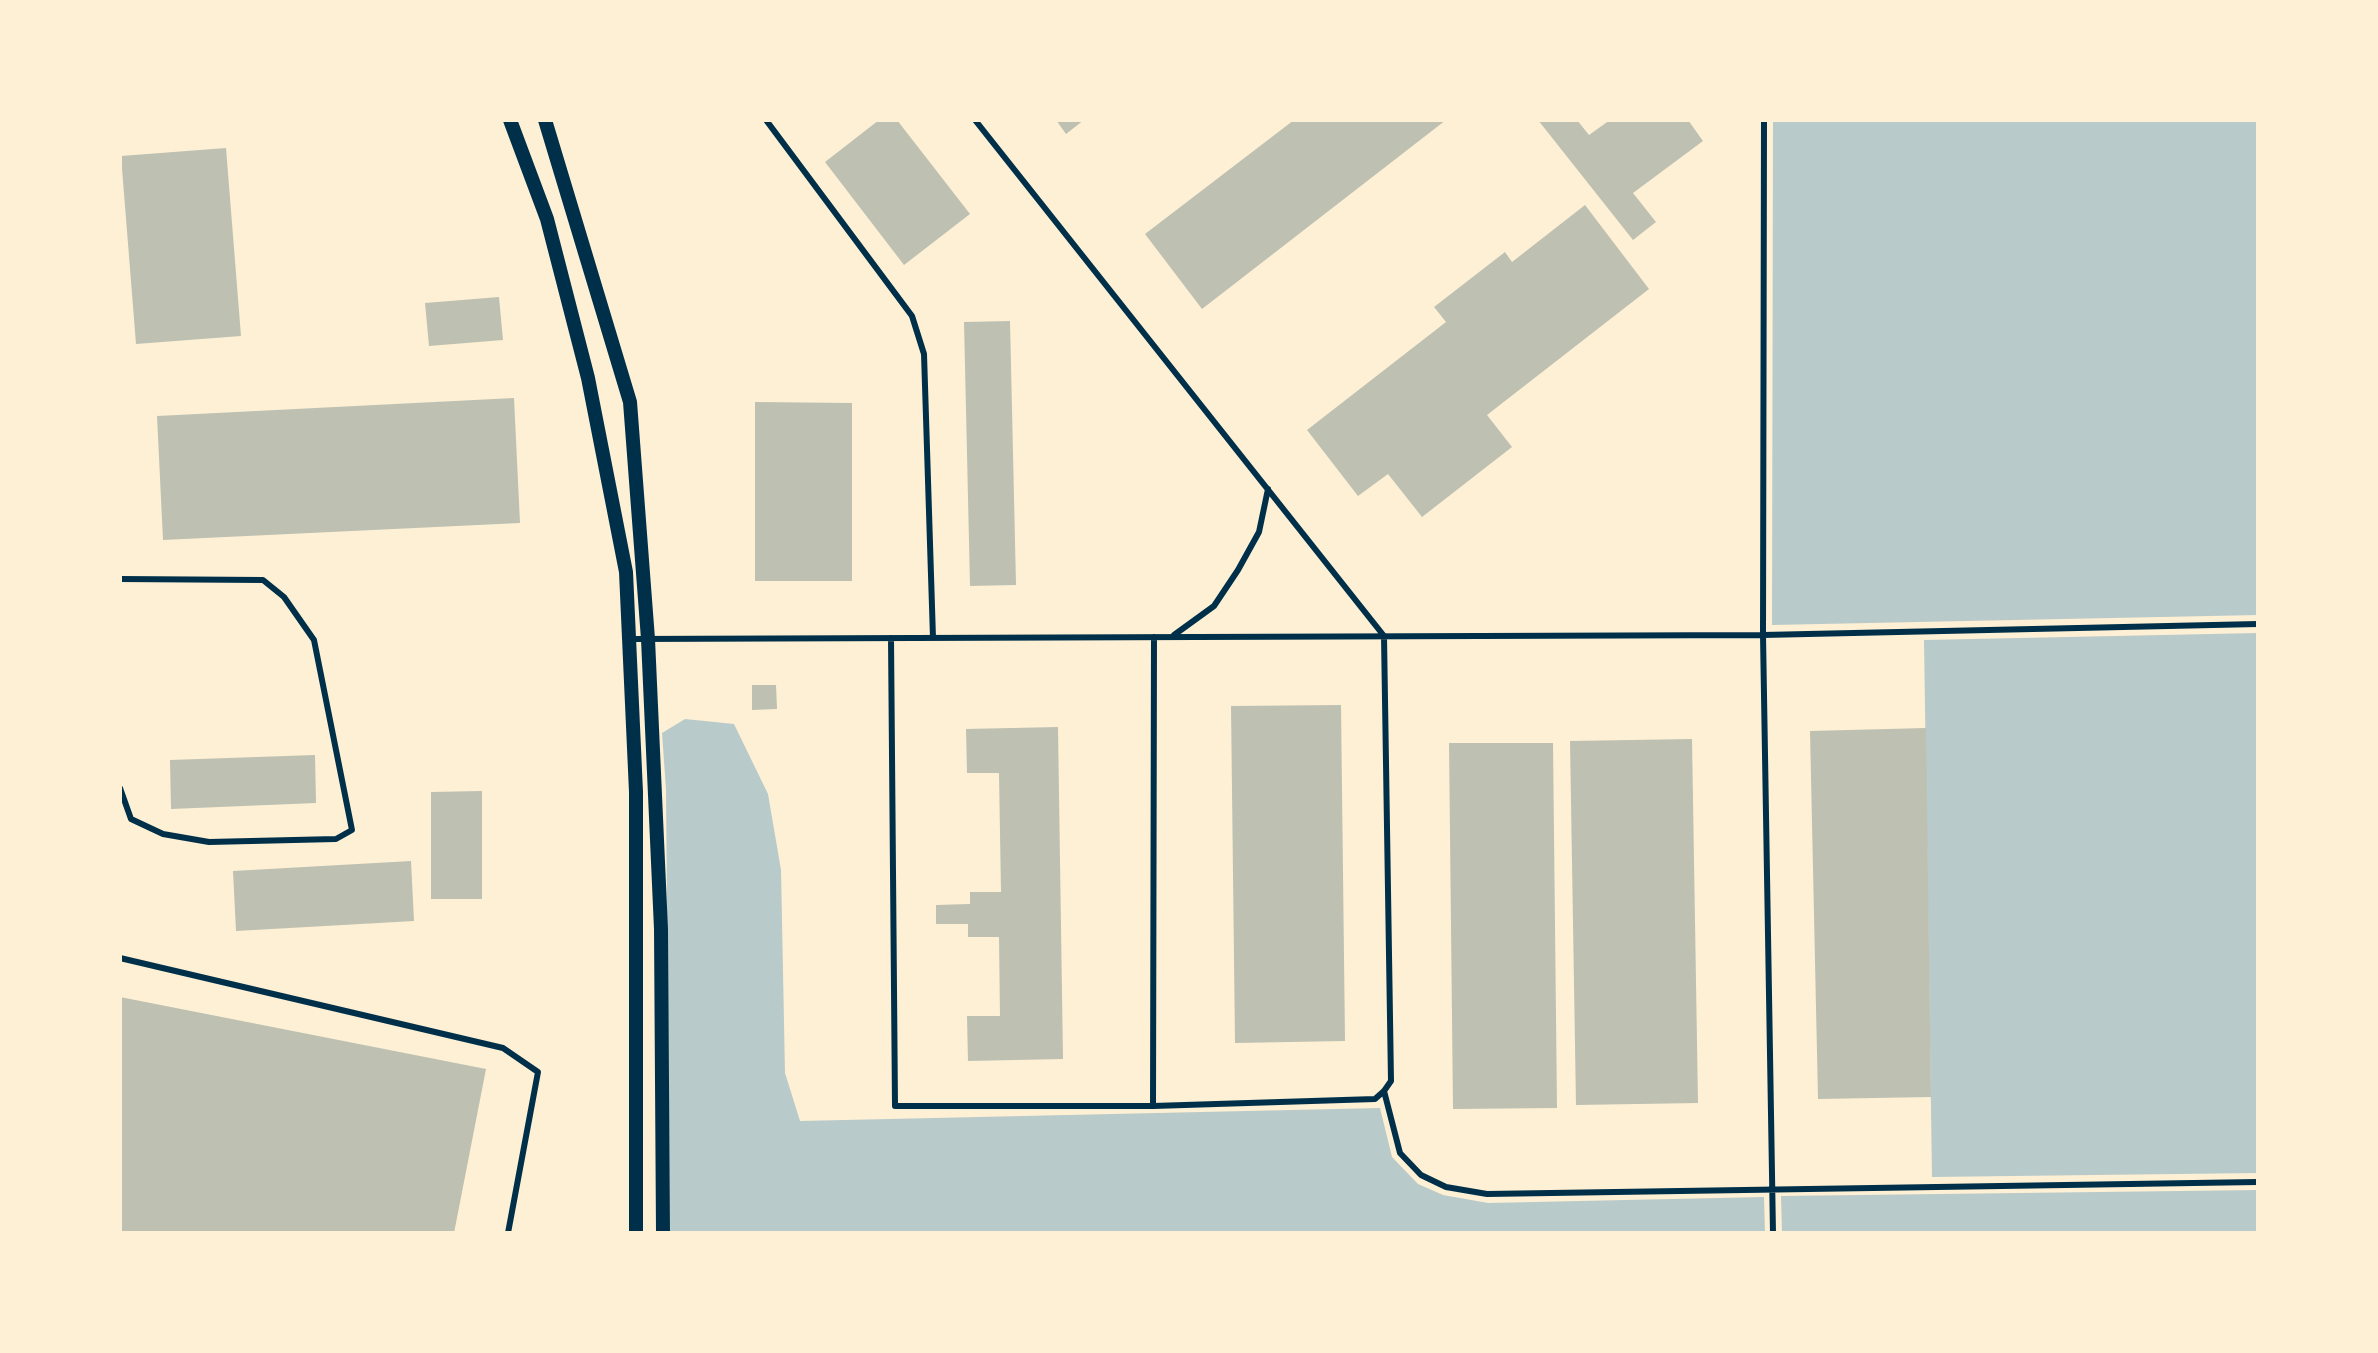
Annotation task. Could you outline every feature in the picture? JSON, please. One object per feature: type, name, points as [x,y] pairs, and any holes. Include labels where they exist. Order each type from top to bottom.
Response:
[{"type":"street","points":[[510,120],[547,219],[588,378],[626,572],[636,792],[636,1233]]},
{"type":"street","points":[[545,120],[630,402],[648,639],[661,929],[663,1233]]},
{"type":"lane","points":[[766,120],[912,316],[924,354],[933,638]]},
{"type":"lane","points":[[891,638],[895,1106],[1153,1106],[1375,1099],[1384,1091],[1391,1081],[1384,636],[975,120]]},
{"type":"lane","points":[[1764,120],[1763,635],[1773,1233]]},
{"type":"lane","points":[[1172,637],[1214,606],[1238,570],[1259,532],[1268,489]]},
{"type":"lane","points":[[120,579],[263,580],[284,597],[314,640],[352,830],[336,839],[209,842],[163,834],[131,819],[120,788]]},
{"type":"lane","points":[[631,639],[1763,635],[2258,624]]},
{"type":"lane","points":[[1153,1106],[1154,637]]},
{"type":"lane","points":[[120,958],[503,1048],[538,1072],[508,1233]]},
{"type":"lane","points":[[1384,1091],[1400,1153],[1421,1175],[1446,1187],[1487,1194],[2258,1182]]},
{"type":"shaded area","points":[[1773,120],[2258,120],[2258,615],[1772,625]]},
{"type":"shaded area","points":[[2258,633],[2258,1173],[1932,1177],[1924,640]]},
{"type":"shaded area","points":[[685,719],[734,724],[768,794],[781,870],[785,1073],[800,1121],[1380,1108],[1392,1157],[1418,1184],[1443,1195],[1488,1203],[1764,1197],[1765,1233],[670,1233],[666,789],[662,733]]},
{"type":"shaded area","points":[[2258,1190],[2258,1233],[1782,1233],[1781,1196]]},
{"type":"building","points":[[879,120],[897,120],[970,214],[904,265],[825,162]]},
{"type":"building","points":[[1056,120],[1084,120],[1066,134]]},
{"type":"building","points":[[1294,120],[1446,120],[1202,309],[1145,234]]},
{"type":"building","points":[[1538,120],[1577,120],[1589,135],[1610,120],[1688,120],[1703,141],[1633,193],[1656,222],[1633,240]]},
{"type":"building","points":[[226,148],[241,336],[136,344],[121,156]]},
{"type":"building","points":[[1585,205],[1649,289],[1487,415],[1512,447],[1422,517],[1388,474],[1358,496],[1307,430],[1446,322],[1434,307],[1505,252],[1512,262]]},
{"type":"building","points":[[499,297],[503,340],[429,346],[425,303]]},
{"type":"building","points":[[1010,321],[1016,585],[970,586],[964,322]]},
{"type":"building","points":[[514,398],[520,523],[163,540],[157,416]]},
{"type":"building","points":[[755,402],[852,403],[852,581],[755,581]]},
{"type":"building","points":[[752,685],[776,685],[777,709],[752,710]]},
{"type":"building","points":[[1341,705],[1345,1041],[1235,1043],[1231,706]]},
{"type":"building","points":[[1058,727],[1063,1059],[968,1061],[967,1016],[1000,1016],[999,937],[968,937],[968,924],[936,924],[936,905],[970,904],[970,892],[1001,892],[999,773],[967,773],[966,729]]},
{"type":"building","points":[[1926,728],[1931,1097],[1818,1099],[1810,731]]},
{"type":"building","points":[[1692,739],[1698,1103],[1576,1105],[1570,741]]},
{"type":"building","points":[[1449,743],[1553,743],[1557,1108],[1453,1109]]},
{"type":"building","points":[[315,755],[316,803],[171,809],[170,760]]},
{"type":"building","points":[[482,791],[482,899],[431,899],[431,792]]},
{"type":"building","points":[[411,861],[414,921],[236,931],[233,871]]},
{"type":"building","points":[[120,997],[486,1069],[454,1233],[120,1233]]}]
